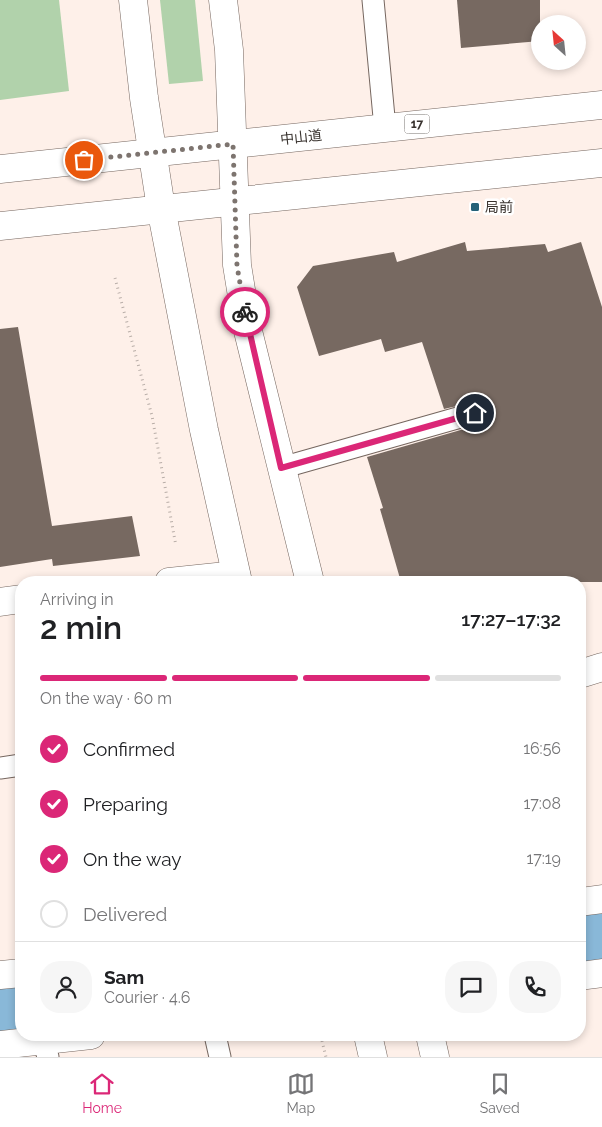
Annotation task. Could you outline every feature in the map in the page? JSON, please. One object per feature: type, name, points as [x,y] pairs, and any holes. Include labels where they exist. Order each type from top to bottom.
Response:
[{"type":"main road","points":[[133,0],[161,208],[204,430],[236,576]]},
{"type":"main road","points":[[223,0],[229,50],[237,266],[247,326],[308,576]]},
{"type":"main road","name":"中山道","points":[[0,169],[602,105]]},
{"type":"main road","points":[[0,226],[602,163]]},
{"type":"main road","points":[[0,602],[15,600]]},
{"type":"main road","points":[[586,672],[602,667]]},
{"type":"main road","points":[[586,901],[602,899]]},
{"type":"main road","points":[[586,975],[602,973]]},
{"type":"main road","points":[[0,976],[15,974]]},
{"type":"main road","points":[[0,1045],[46,1048],[70,1041]]},
{"type":"main road","points":[[370,1041],[374,1057]]},
{"type":"main road","points":[[431,1041],[435,1057]]},
{"type":"lane","points":[[373,0],[385,128]]},
{"type":"lane","points":[[281,468],[475,413]]},
{"type":"lane","points":[[0,768],[15,766]]},
{"type":"lane","points":[[216,1041],[220,1057]]},
{"type":"path","points":[[115,278],[152,416],[174,576]]},
{"type":"path","points":[[322,1041],[326,1057]]},
{"type":"green space","points":[[0,0],[59,0],[69,91],[0,100]]},
{"type":"green space","points":[[160,0],[195,0],[203,81],[169,84]]},
{"type":"building","points":[[457,0],[540,0],[540,15],[531,15],[531,42],[461,48]]},
{"type":"building","points":[[465,242],[467,251],[545,244],[548,252],[581,242],[602,307],[602,582],[586,582],[586,576],[399,576],[380,509],[383,508],[367,457],[478,425],[484,422],[487,417],[487,409],[478,401],[444,409],[422,342],[385,352],[381,339],[319,356],[297,287],[313,266],[394,252],[397,262]]},
{"type":"building","points":[[18,327],[52,526],[132,516],[140,556],[53,566],[52,559],[0,567],[0,329]]},
{"type":"waterway","points":[[586,941],[602,939]]},
{"type":"waterway","points":[[0,1008],[15,1006]]},
{"type":"way so far","points":[[84,160],[233,144],[237,266],[245,312]]},
{"type":"place","name":"局前","points":[[475,207]]},
{"type":"route","points":[[245,312],[281,468],[475,413]]}]
